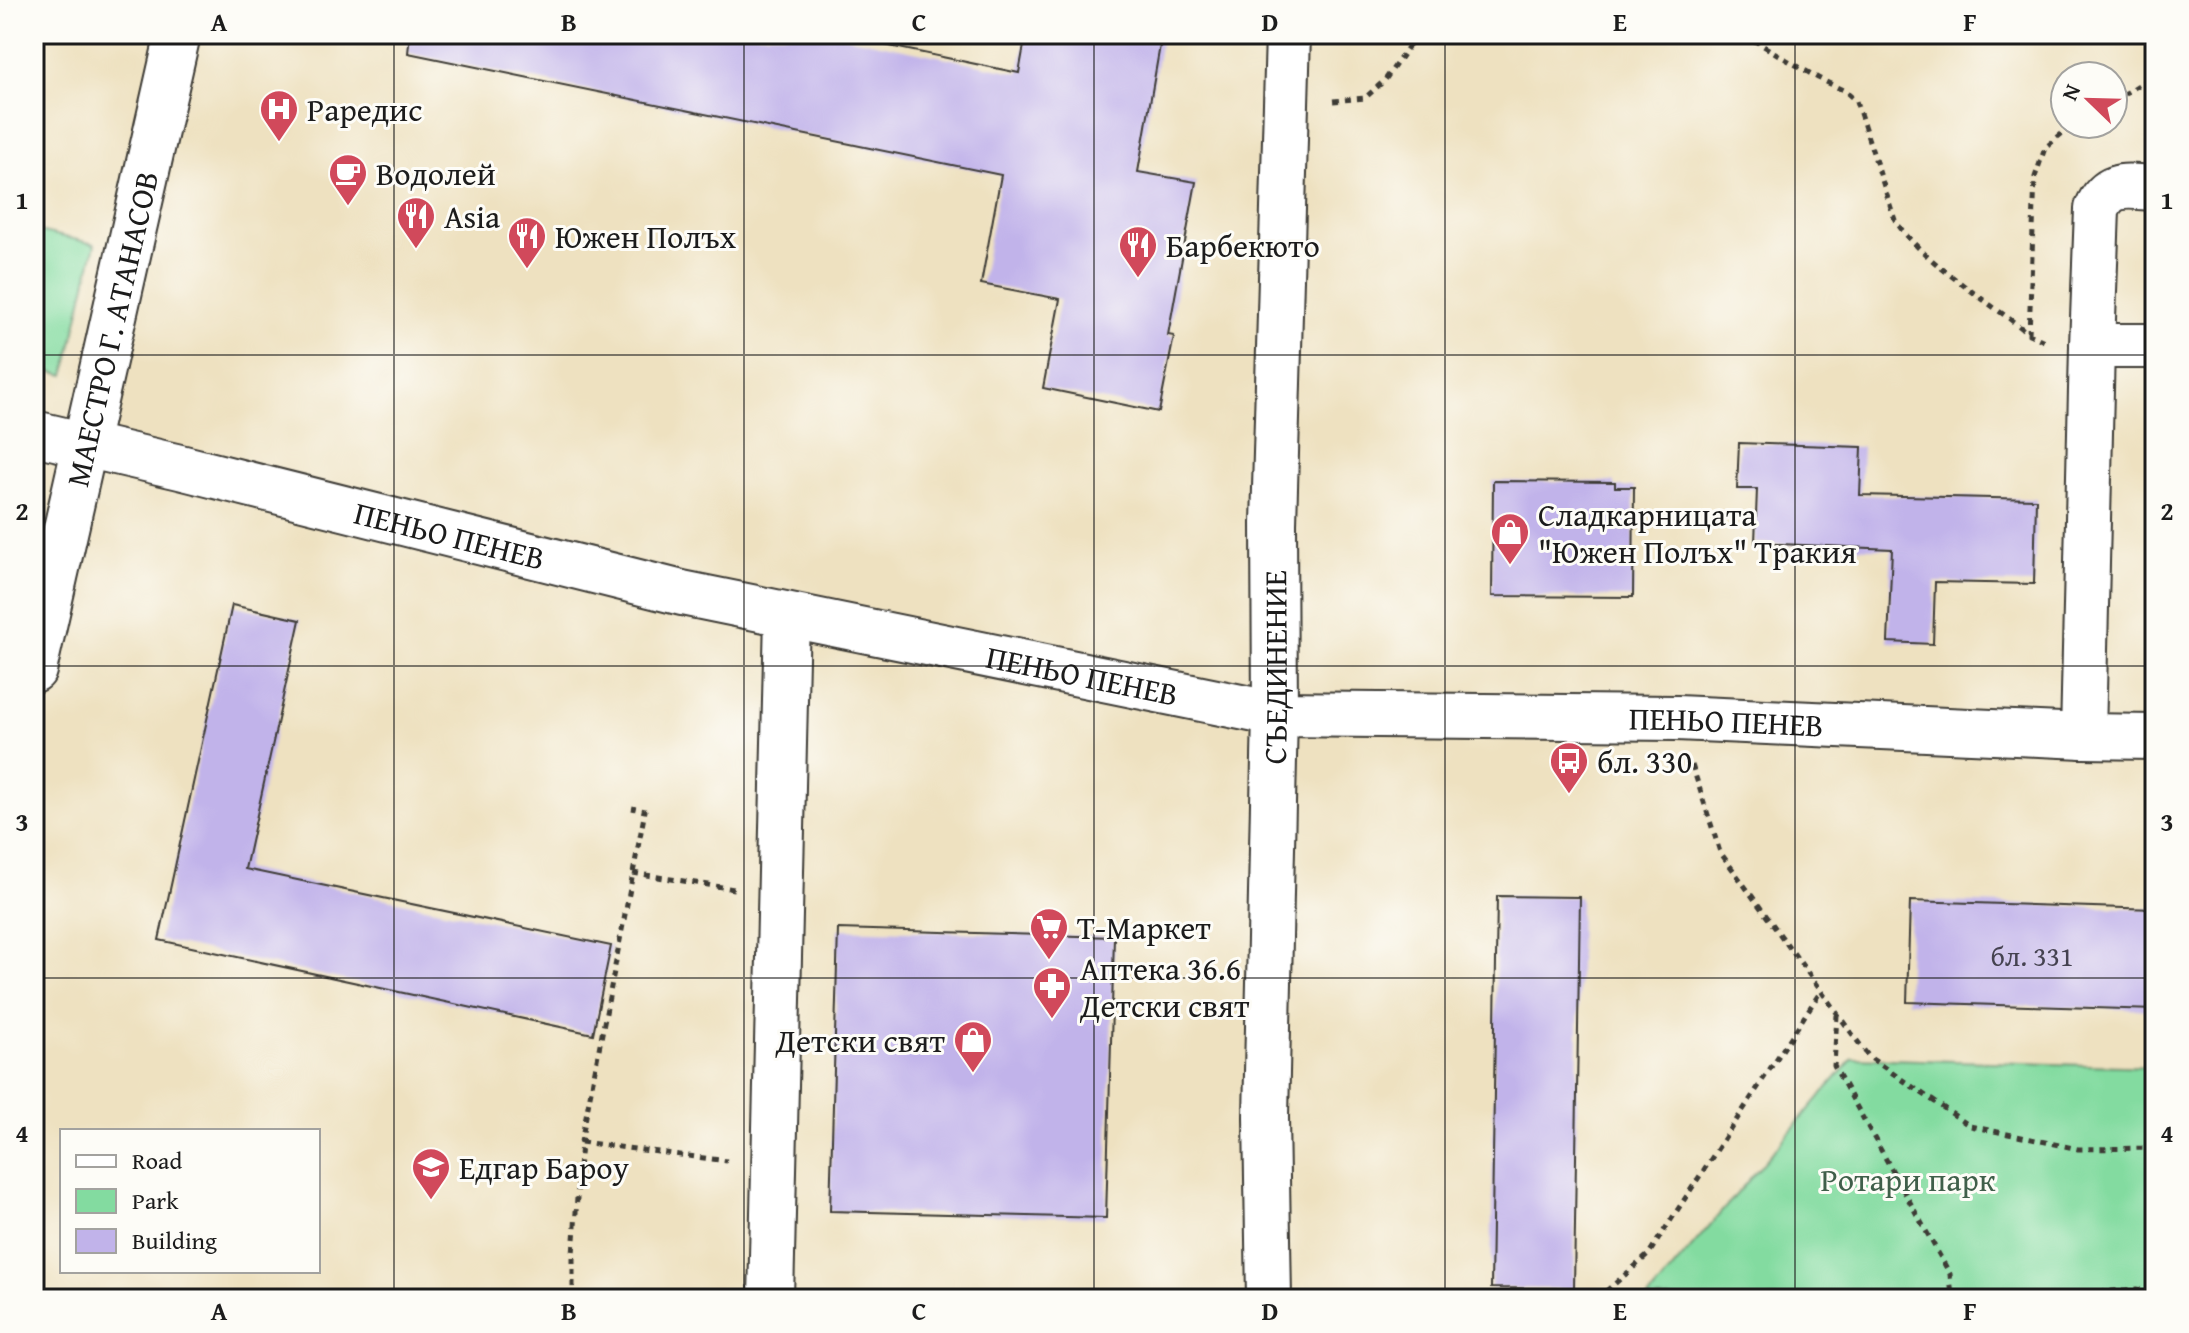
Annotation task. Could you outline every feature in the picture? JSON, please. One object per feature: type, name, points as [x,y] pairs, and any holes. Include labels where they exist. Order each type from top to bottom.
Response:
[{"type":"street","name":"МАЕСТРО Г. АТАНАСОВ","points":[[34,670],[178,34]]},
{"type":"street","name":"СЪЕДИНЕНИЕ","points":[[1269,1299],[1266,1117],[1275,714],[1274,523],[1288,34]]},
{"type":"street","points":[[2083,736],[2097,209],[2106,193],[2113,189],[2155,188]]},
{"type":"street","points":[[2092,346],[2155,346]]},
{"type":"street","name":"ПЕНЬО ПЕНЕВ","points":[[34,433],[85,443],[682,593],[1275,714],[1677,718],[2155,737]]},
{"type":"street","points":[[771,1299],[787,615]]},
{"type":"path","points":[[1285,106],[1365,98],[1385,80],[1417,34]]},
{"type":"path","points":[[1743,34],[1845,91],[1856,101],[1895,220],[1903,233],[1930,258],[2029,334],[2057,346],[2092,346]]},
{"type":"path","points":[[2129,91],[2154,76]]},
{"type":"path","points":[[2029,334],[2035,177],[2045,148],[2054,140]]},
{"type":"path","points":[[1677,718],[1720,852],[1869,1057],[1970,1126],[2078,1149],[2155,1148]]},
{"type":"path","points":[[573,1299],[581,1142],[645,811],[632,808]]},
{"type":"path","points":[[633,873],[781,897]]},
{"type":"path","points":[[1597,1299],[1648,1255],[1821,991]]},
{"type":"path","points":[[1837,1014],[1834,1066],[1950,1274],[1952,1299]]},
{"type":"path","points":[[581,1142],[774,1166]]},
{"type":"path","points":[[2027,1299],[2136,1289],[2155,1292]]},
{"type":"green space","points":[[34,230],[95,244],[65,375],[34,368]]},
{"type":"green space","name":"Ротари парк","points":[[1853,1058],[2155,1067],[2155,1299],[1647,1299]]},
{"type":"building","points":[[410,34],[832,34],[1019,73],[1026,34],[1162,34],[1138,172],[1196,182],[1168,335],[1174,336],[1159,412],[1043,388],[1060,299],[981,284],[1001,175],[408,53]]},
{"type":"building","points":[[1739,443],[1862,447],[1860,495],[2036,499],[2034,584],[1935,582],[1933,644],[1888,642],[1892,549],[1755,543],[1757,489],[1737,489]]},
{"type":"building","points":[[1493,481],[1615,482],[1615,487],[1634,487],[1633,597],[1492,596]]},
{"type":"building","points":[[232,605],[300,620],[245,869],[611,946],[593,1034],[159,940]]},
{"type":"building","points":[[1497,896],[1580,897],[1574,1289],[1491,1288]]},
{"type":"building","points":[[1910,901],[2155,909],[2155,1010],[1907,1002]]},
{"type":"building","points":[[838,929],[1114,937],[1106,1218],[830,1211]]},
{"type":"place","name":"Раредис","points":[[279,143]]},
{"type":"place","name":"Водолей","points":[[348,207]]},
{"type":"place","name":"Asia","points":[[416,250]]},
{"type":"place","name":"Южен Полъх","points":[[527,270]]},
{"type":"place","name":"Барбекюто","points":[[1138,279]]},
{"type":"place","name":"Сладкарницата \"Южен Полъх\" Тракия","points":[[1510,566]]},
{"type":"place","name":"бл. 330","points":[[1569,795]]},
{"type":"place","name":"Т-Маркет","points":[[1049,961]]},
{"type":"place","name":"Аптека 36.6 Детски свят","points":[[1052,1020]]},
{"type":"place","name":"Детски свят","points":[[973,1074]]},
{"type":"place","name":"Едгар Бароу","points":[[431,1201]]}]
